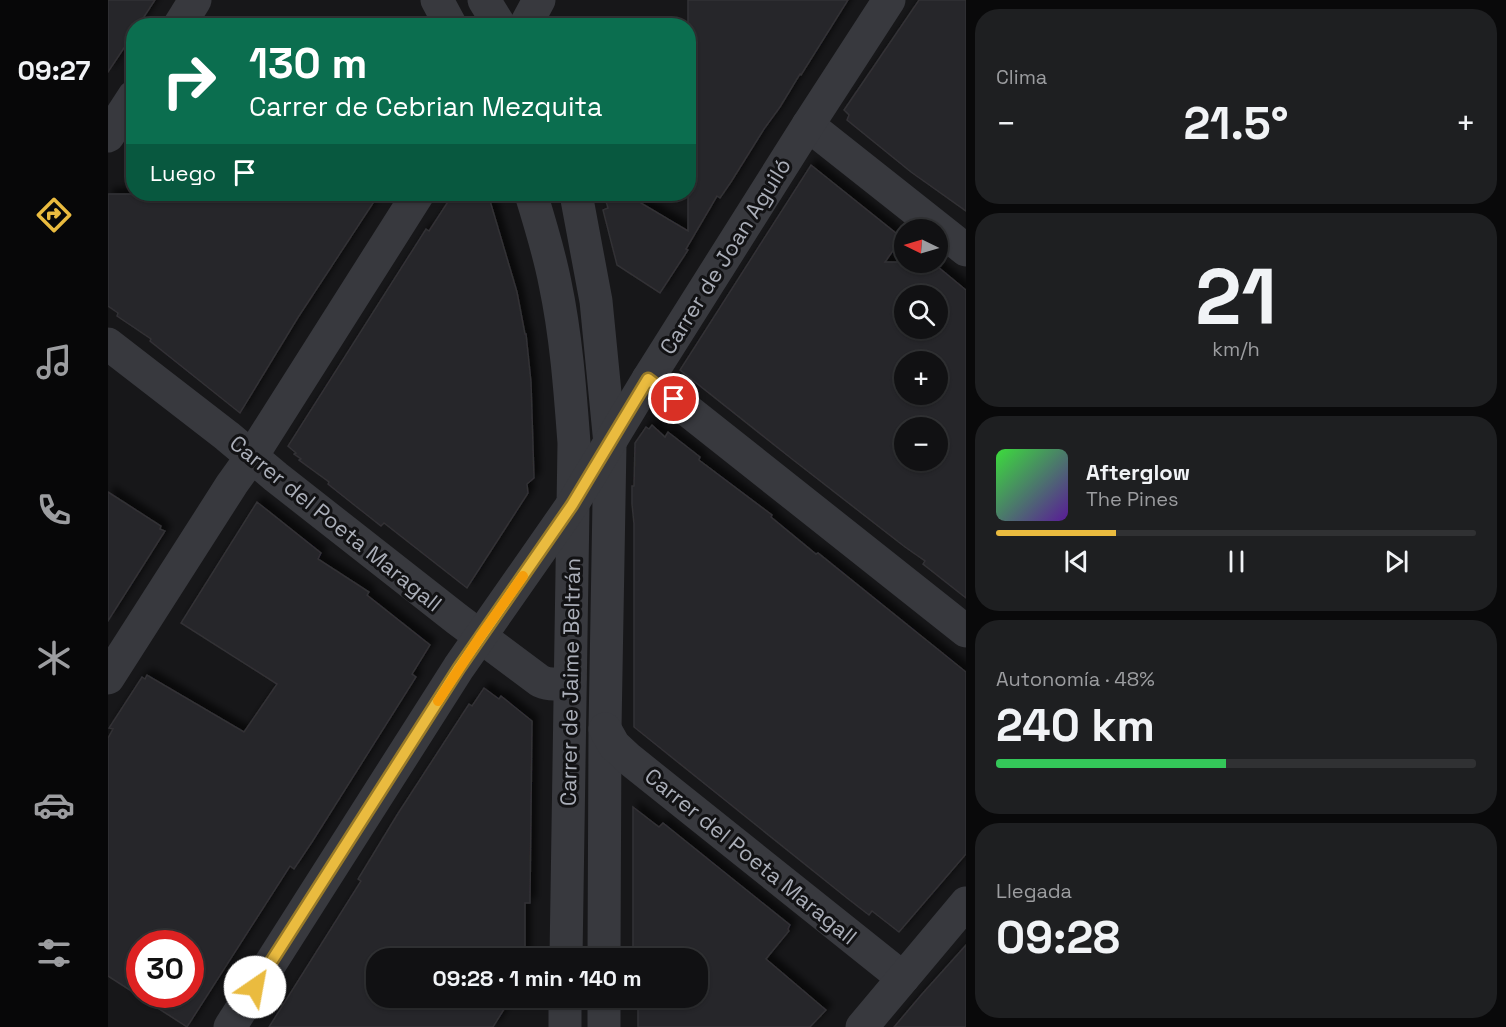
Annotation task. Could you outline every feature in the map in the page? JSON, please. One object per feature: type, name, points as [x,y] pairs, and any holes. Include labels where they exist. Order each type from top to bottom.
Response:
[{"type":"street","points":[[184,18],[195,0]]},
{"type":"street","points":[[437,0],[447,18]]},
{"type":"street","points":[[484,0],[495,18]]},
{"type":"street","points":[[529,18],[539,0]]},
{"type":"street","name":"Carrer de Joan Aguiló","points":[[230,1027],[480,637],[572,505],[648,379],[889,0]]},
{"type":"street","points":[[108,136],[126,108]]},
{"type":"street","points":[[808,125],[966,250]]},
{"type":"street","points":[[108,678],[414,201]]},
{"type":"street","name":"Carrer de Jaime Beltrán","points":[[533,201],[553,273],[564,337],[574,443],[566,948]]},
{"type":"street","name":"Carrer de Jaime Beltrán","points":[[577,201],[596,301],[610,444],[604,948]]},
{"type":"street","name":"Carrer del Poeta Maragall","points":[[108,344],[480,637],[540,681],[549,685],[562,684],[570,678]]},
{"type":"street","points":[[648,379],[966,631]]},
{"type":"street","name":"Carrer del Poeta Maragall","points":[[605,729],[614,746],[629,759],[903,978]]},
{"type":"street","points":[[862,1027],[966,903]]},
{"type":"street","points":[[565,1008],[565,1027]]},
{"type":"street","points":[[604,1008],[604,1027]]},
{"type":"building","points":[[108,0],[155,0],[143,18],[126,18],[126,45],[108,72]]},
{"type":"building","points":[[688,0],[848,0],[731,182],[720,198],[717,196],[686,249],[688,250],[660,293],[617,265],[603,210],[608,208],[606,201],[638,201],[688,231],[688,201],[696,201],[696,18],[688,18]]},
{"type":"building","points":[[919,0],[966,0],[966,211],[911,172],[847,120],[849,115],[844,110]]},
{"type":"building","points":[[811,165],[894,232],[894,249],[885,262],[894,262],[894,273],[945,273],[966,290],[966,598],[923,564],[925,561],[680,370]]},
{"type":"building","points":[[108,194],[126,194],[126,201],[374,201],[297,319],[240,413],[150,341],[151,339],[117,316],[118,313],[108,306]]},
{"type":"building","points":[[448,201],[490,201],[517,292],[526,334],[531,382],[534,478],[527,484],[528,493],[467,588],[384,523],[381,526],[353,504],[328,484],[329,482],[299,460],[301,459],[288,446],[426,229],[429,231]]},
{"type":"building","points":[[652,425],[665,437],[668,432],[700,457],[699,460],[772,515],[771,517],[816,554],[818,553],[966,672],[966,854],[899,932],[872,911],[869,915],[847,898],[634,727],[632,486],[634,486],[635,443],[646,427],[649,429]]},
{"type":"building","points":[[108,492],[161,526],[160,529],[165,531],[108,621]]},
{"type":"building","points":[[257,502],[321,553],[318,559],[369,592],[367,595],[430,645],[412,674],[416,677],[312,842],[294,869],[290,866],[204,1000],[204,930],[126,930],[126,988],[108,976],[108,738],[113,729],[109,728],[142,677],[145,679],[147,675],[244,732],[277,684],[181,623]]},
{"type":"building","points":[[484,688],[499,699],[501,696],[532,721],[530,903],[525,903],[525,948],[366,948],[366,1008],[505,1008],[493,1027],[269,1027],[361,881],[358,879],[397,815],[469,704],[472,706]]},
{"type":"building","points":[[633,807],[659,827],[663,823],[790,925],[789,931],[766,959],[826,1010],[810,1027],[638,1027],[638,1008],[708,1008],[708,948],[633,948]]},
{"type":"building","points":[[966,945],[966,1027],[894,1027],[922,994]]},
{"type":"building","points":[[158,1008],[199,1008],[187,1027]]},
{"type":"slow traffic","points":[[438,701],[523,576]]},
{"type":"route","points":[[255,987],[459,668],[572,505],[648,379],[674,399]]}]
